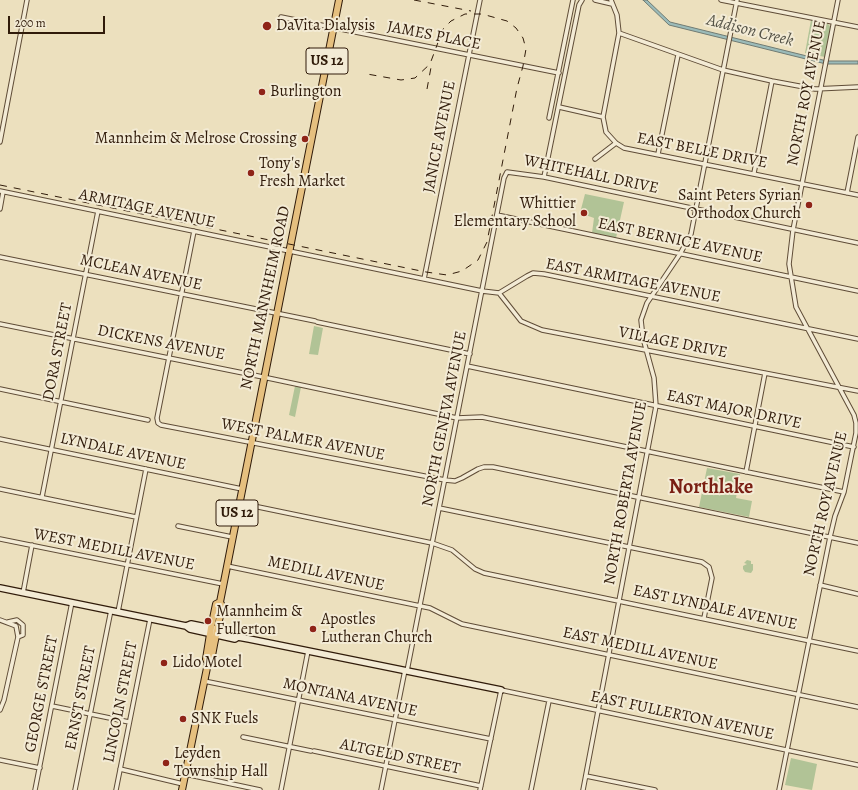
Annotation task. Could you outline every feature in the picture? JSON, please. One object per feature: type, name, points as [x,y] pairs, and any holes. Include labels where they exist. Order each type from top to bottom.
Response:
[{"type":"main road","name":"NORTH MANNHEIM ROAD","points":[[183,787],[208,663],[206,659],[214,632],[216,604],[220,602],[263,376],[339,0]]},
{"type":"street","points":[[0,142],[27,0]]},
{"type":"street","name":"JANICE AVENUE","points":[[424,279],[480,0]]},
{"type":"street","points":[[549,118],[574,0]]},
{"type":"street","points":[[544,177],[582,0]]},
{"type":"street","points":[[559,107],[603,116],[619,33],[616,15],[611,2],[595,0]]},
{"type":"street","points":[[721,0],[858,27]]},
{"type":"street","name":"NORTH ROY AVENUE","points":[[779,790],[830,537],[835,516],[844,492],[854,447],[856,423],[840,388],[806,328],[796,307],[789,277],[789,257],[793,230],[838,0]]},
{"type":"street","name":"NORTH ROBERTA AVENUE","points":[[583,790],[596,710],[619,600],[656,406],[654,378],[643,338],[641,320],[652,296],[680,254],[691,234],[737,2]]},
{"type":"street","name":"JAMES PLACE","points":[[282,18],[559,73]]},
{"type":"street","points":[[619,33],[723,70],[772,81],[820,89],[858,87]]},
{"type":"street","points":[[658,154],[678,55]]},
{"type":"street","points":[[754,173],[772,81]]},
{"type":"street","name":"EAST BELLE DRIVE","points":[[603,116],[606,132],[616,143],[624,148],[858,195]]},
{"type":"street","points":[[847,193],[858,137]]},
{"type":"street","points":[[594,159],[616,143]]},
{"type":"street","name":"WHITEHALL DRIVE","points":[[507,172],[544,177],[858,243]]},
{"type":"street","name":"NORTH GENEVA AVENUE","points":[[381,790],[420,606],[504,178],[507,172]]},
{"type":"street","points":[[0,209],[2,191]]},
{"type":"street","name":"ARMITAGE AVENUE","points":[[2,191],[289,250]]},
{"type":"street","name":"DORA STREET","points":[[42,497],[98,211]]},
{"type":"street","name":"EAST BERNICE AVENUE","points":[[497,215],[858,291]]},
{"type":"street","points":[[168,357],[194,231]]},
{"type":"street","points":[[289,250],[482,291],[499,293]]},
{"type":"street","name":"MCLEAN AVENUE","points":[[0,257],[276,313]]},
{"type":"street","name":"EAST ARMITAGE AVENUE","points":[[499,293],[517,280],[533,274],[652,296],[858,339]]},
{"type":"street","name":"VILLAGE DRIVE","points":[[499,293],[514,314],[531,327],[858,391]]},
{"type":"street","points":[[276,313],[470,354]]},
{"type":"street","name":"DICKENS AVENUE","points":[[0,324],[263,376],[457,418],[482,417],[844,492]]},
{"type":"street","name":"WEST PALMER AVENUE","points":[[168,357],[157,422],[161,425],[445,480]]},
{"type":"street","name":"EAST MAJOR DRIVE","points":[[467,366],[854,447]]},
{"type":"street","points":[[746,472],[765,373]]},
{"type":"street","points":[[0,389],[148,420]]},
{"type":"street","name":"LYNDALE AVENUE","points":[[0,439],[242,489]]},
{"type":"street","points":[[445,480],[458,480],[478,469],[488,467],[858,543]]},
{"type":"street","points":[[118,612],[146,469]]},
{"type":"street","points":[[0,489],[136,517]]},
{"type":"street","points":[[239,503],[432,543]]},
{"type":"street","points":[[439,508],[698,561],[709,567],[712,578],[704,618]]},
{"type":"street","points":[[178,526],[232,537]]},
{"type":"street","name":"WEST MEDILL AVENUE","points":[[0,539],[223,584]]},
{"type":"street","name":"EAST LYNDALE AVENUE","points":[[432,543],[452,550],[475,569],[484,572],[858,651]]},
{"type":"street","points":[[22,593],[32,545]]},
{"type":"street","name":"MEDILL AVENUE","points":[[226,566],[420,606]]},
{"type":"street","points":[[820,585],[858,594]]},
{"type":"street","points":[[0,588],[150,618],[186,626],[190,629],[234,633],[238,637],[501,690],[481,788]]},
{"type":"street","name":"GEORGE STREET","points":[[35,790],[72,602]]},
{"type":"street","name":"EAST MEDILL AVENUE","points":[[420,606],[436,611],[462,624],[858,707]]},
{"type":"street","name":"ERNST STREET","points":[[75,790],[111,610]]},
{"type":"street","name":"LINCOLN STREET","points":[[116,790],[150,618]]},
{"type":"street","points":[[0,620],[16,626],[18,637],[4,700],[0,710]]},
{"type":"street","points":[[8,622],[17,620],[23,625],[23,635],[18,637]]},
{"type":"street","points":[[281,790],[308,651]]},
{"type":"street","name":"MONTANA AVENUE","points":[[204,680],[491,739]]},
{"type":"street","name":"EAST FULLERTON AVENUE","points":[[501,690],[858,765]]},
{"type":"street","points":[[531,790],[549,701]]},
{"type":"street","points":[[52,706],[129,722]]},
{"type":"street","name":"ALTGELD STREET","points":[[243,737],[481,788]]},
{"type":"street","points":[[0,760],[40,768]]},
{"type":"street","points":[[120,769],[158,778],[183,787]]},
{"type":"street","points":[[185,774],[260,790]]},
{"type":"street","points":[[586,776],[655,790]]},
{"type":"green space","points":[[811,20],[828,24],[831,27],[825,57],[805,53]]},
{"type":"green space","points":[[585,194],[624,202],[616,238],[592,233],[594,218],[580,213]]},
{"type":"green space","points":[[314,326],[323,328],[318,355],[309,354]]},
{"type":"green space","points":[[295,386],[301,387],[295,417],[289,415]]},
{"type":"green space","points":[[707,468],[740,474],[736,498],[752,501],[749,517],[699,507]]},
{"type":"green space","points":[[747,560],[751,561],[751,564],[753,564],[753,570],[751,573],[745,572],[743,569],[743,566],[747,564],[744,563]]},
{"type":"green space","points":[[791,758],[817,764],[812,790],[785,785]]},
{"type":"water","points":[[643,0],[647,0],[670,22],[827,61],[858,61],[858,64],[826,64],[669,25]]},
{"type":"railway","points":[[414,0],[471,11]]},
{"type":"railway","points":[[0,185],[426,272],[447,275],[462,271],[478,260],[487,242],[517,88],[523,66],[526,49],[523,38],[516,28],[507,21],[482,14],[465,14],[451,21],[443,29],[430,64],[415,78],[401,80],[367,74]]},
{"type":"railway","points":[[427,89],[432,62]]},
{"type":"place","name":"DaVita Dialysis","points":[[267,26]]},
{"type":"place","name":"Burlington","points":[[262,92]]},
{"type":"place","name":"Mannheim & Melrose Crossing","points":[[305,139]]},
{"type":"place","name":"Tony's Fresh Market","points":[[251,173]]},
{"type":"place","name":"Saint Peters Syrian Orthodox Church","points":[[809,205]]},
{"type":"place","name":"Whittier Elementary School","points":[[584,213]]},
{"type":"place","name":"Mannheim & Fullerton","points":[[208,621]]},
{"type":"place","name":"Apostles Lutheran Church","points":[[313,629]]},
{"type":"place","name":"Lido Motel","points":[[164,663]]},
{"type":"place","name":"SNK Fuels","points":[[183,719]]},
{"type":"place","name":"Leyden Township Hall","points":[[166,763]]},
{"type":"district","name":"Northlake","points":[[711,488]]},
{"type":"water label","name":"Addison Creek","points":[[750,31]]}]
